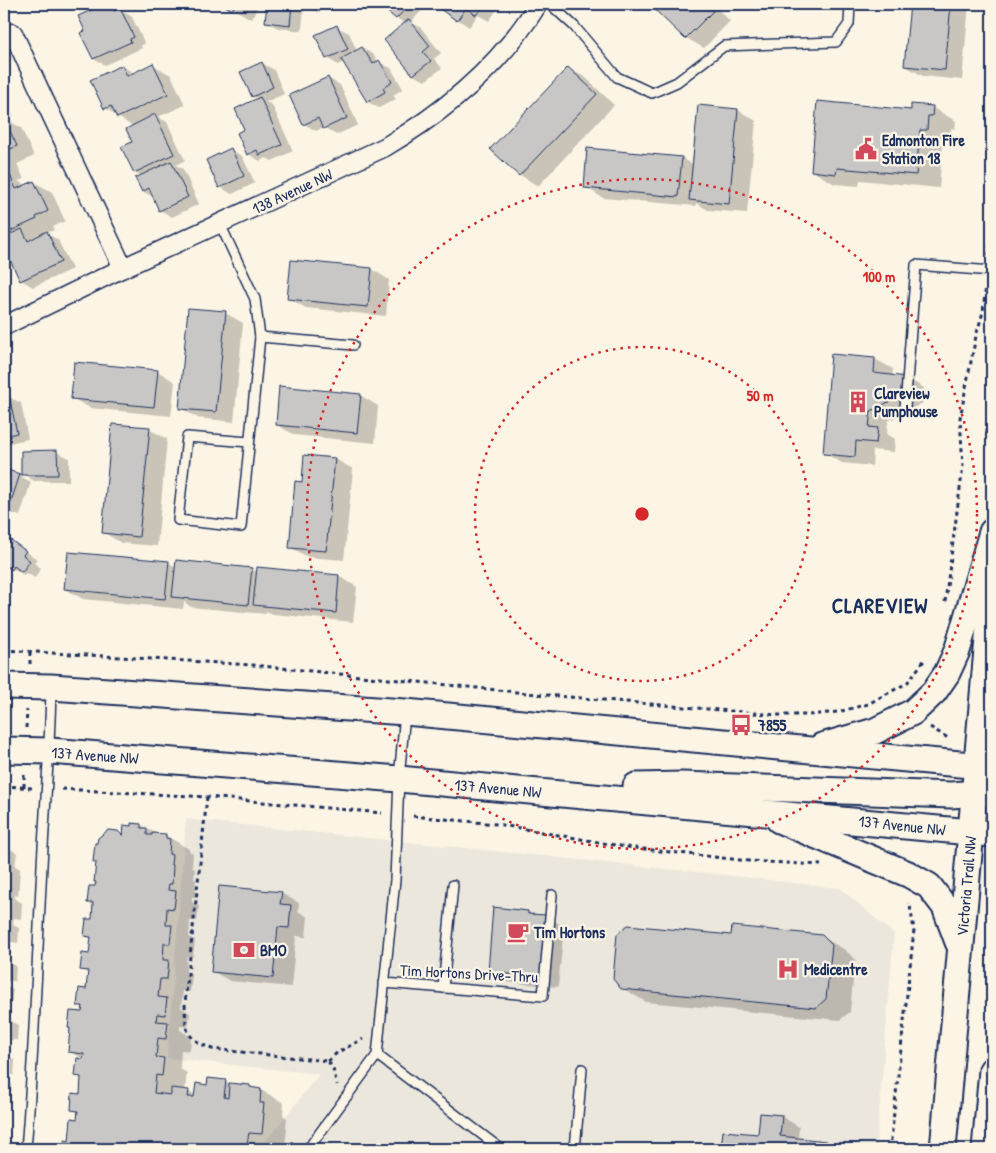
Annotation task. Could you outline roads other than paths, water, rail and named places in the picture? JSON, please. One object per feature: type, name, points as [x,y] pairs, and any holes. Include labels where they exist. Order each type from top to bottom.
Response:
[{"type":"main road","points":[[805,750],[875,731],[913,712],[934,692],[947,673],[958,651],[992,532]]},
{"type":"main road","name":"Victoria Trail NW","points":[[943,1149],[961,947],[982,833],[992,593]]},
{"type":"main road","points":[[4,686],[405,712],[985,766]]},
{"type":"main road","name":"137 Avenue NW","points":[[14,750],[50,751],[399,778],[982,833]]},
{"type":"main road","points":[[493,787],[682,785],[984,793]]},
{"type":"main road","points":[[756,811],[908,874],[930,886],[945,907],[961,947]]},
{"type":"main road","points":[[985,1149],[992,1070]]},
{"type":"street","name":"138 Avenue NW","points":[[4,326],[123,268],[385,147],[419,127],[493,64],[513,40],[538,4]]},
{"type":"street","points":[[13,33],[123,268]]},
{"type":"lane","points":[[550,4],[574,26],[617,76],[652,93],[678,82],[724,46],[836,42],[849,24],[850,4]]},
{"type":"lane","points":[[220,224],[255,299],[260,336],[241,527],[178,520],[188,437],[249,442]]},
{"type":"lane","points":[[906,408],[916,265],[990,271]]},
{"type":"lane","points":[[260,336],[353,345]]},
{"type":"lane","points":[[26,1149],[31,1088],[42,856],[50,751],[40,687]]},
{"type":"lane","points":[[308,1149],[377,1055],[395,880],[399,778],[405,712]]},
{"type":"lane","points":[[444,988],[453,885]]},
{"type":"lane","name":"Tim Hortons Drive-Thru","points":[[384,983],[543,996],[552,895]]},
{"type":"lane","points":[[377,1055],[501,1149]]},
{"type":"lane","points":[[575,1149],[582,1068]]},
{"type":"place","name":"Edmonton Fire Station 18","points":[[866,149]]},
{"type":"place","name":"Clareview Pumphouse","points":[[858,402]]},
{"type":"place","name":"7855","points":[[741,725]]},
{"type":"place","name":"Tim Hortons","points":[[518,932]]},
{"type":"place","name":"BMO","points":[[244,950]]},
{"type":"place","name":"Medicentre","points":[[788,969]]},
{"type":"district","name":"CLAREVIEW","points":[[880,606]]}]
